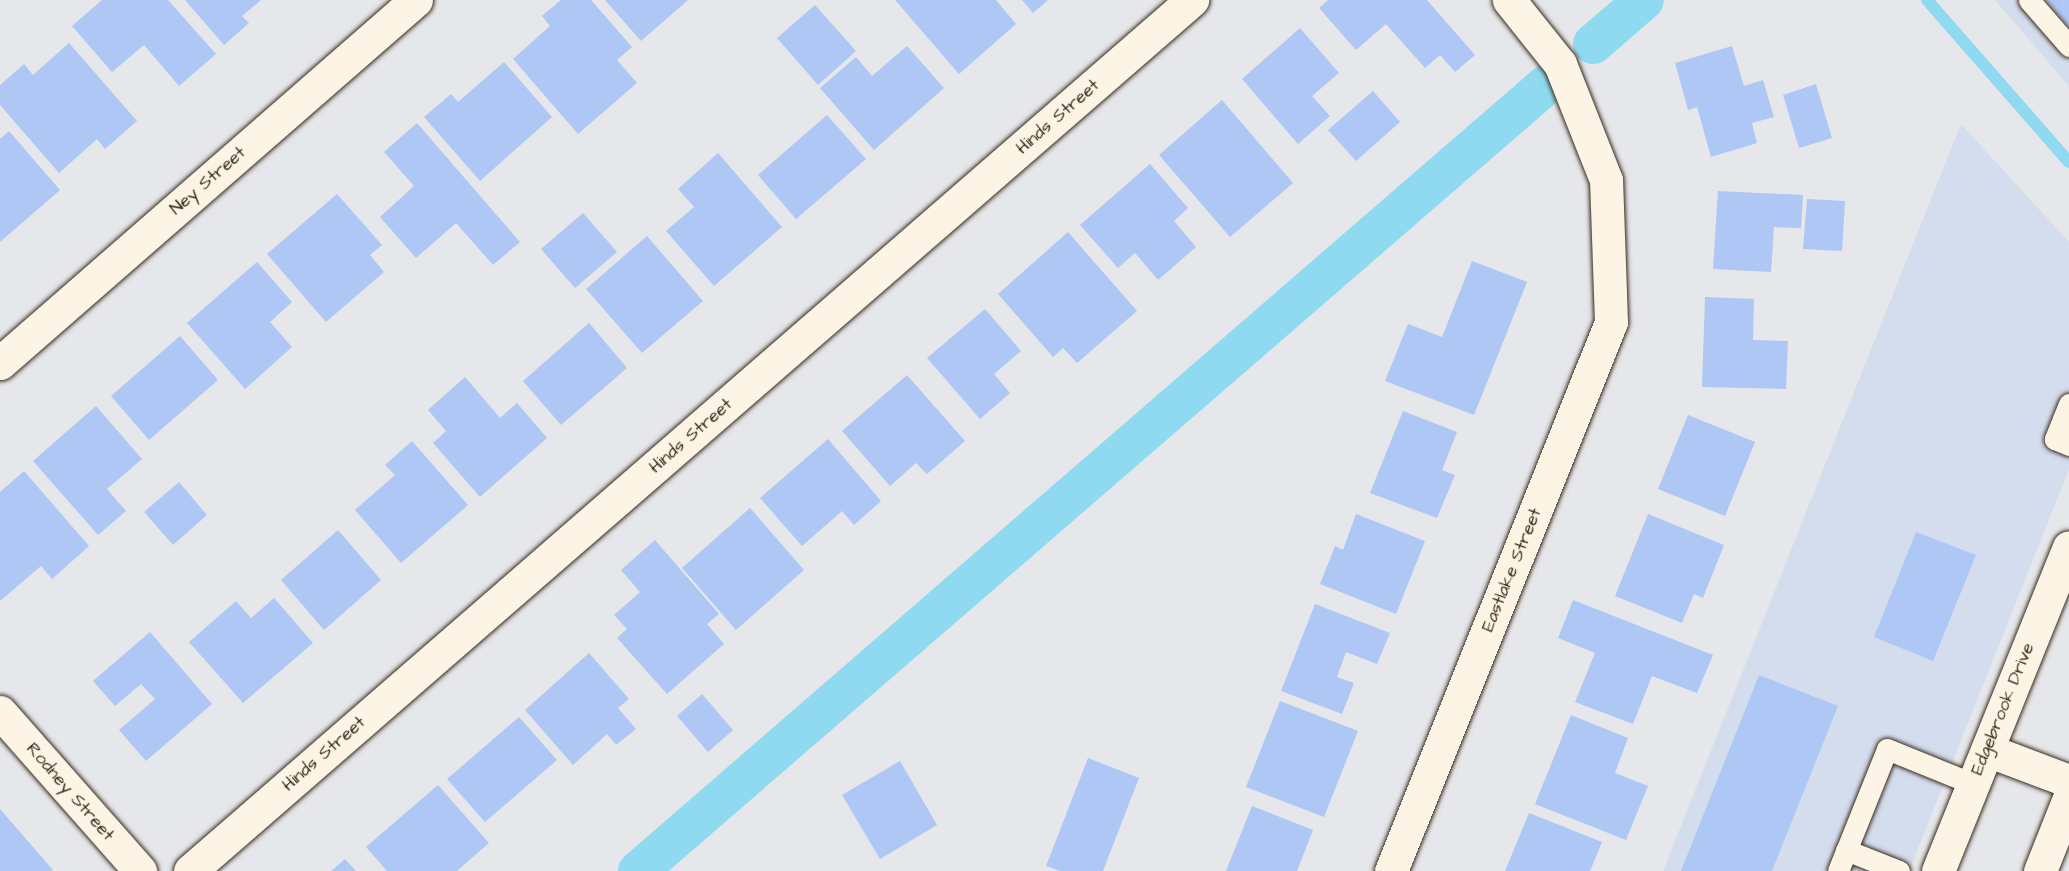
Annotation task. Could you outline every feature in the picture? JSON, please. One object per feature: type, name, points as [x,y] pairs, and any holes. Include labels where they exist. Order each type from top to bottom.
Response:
[{"type":"street","name":"Ney Street","points":[[0,363],[416,0]]},
{"type":"street","name":"Hinds Street","points":[[190,871],[1192,0]]},
{"type":"street","name":"Eastlake Street","points":[[1391,871],[1611,322],[1606,180],[1560,63],[1509,0]]},
{"type":"street","name":"Edgebrook Drive","points":[[1938,871],[2069,548]]},
{"type":"street","name":"Rodney Street","points":[[0,712],[140,871]]},
{"type":"street","points":[[1987,750],[2069,781]]},
{"type":"street","points":[[2040,871],[2069,798]]},
{"type":"lane","points":[[2030,0],[2069,46]]},
{"type":"lane","points":[[2069,404],[2055,439],[2069,444]]},
{"type":"lane","points":[[1838,871],[1887,749],[1973,784]]},
{"type":"lane","points":[[1846,850],[1899,871]]},
{"type":"shaded area","points":[[1995,0],[2069,0],[2069,86]]},
{"type":"shaded area","points":[[1961,124],[2069,242],[2069,469],[1909,871],[1663,871]]},
{"type":"building","points":[[102,0],[168,0],[216,54],[179,86],[144,45],[112,72],[72,26]]},
{"type":"building","points":[[185,0],[261,0],[242,16],[249,23],[224,45]]},
{"type":"building","points":[[561,0],[591,0],[632,47],[617,60],[637,83],[578,134],[513,59],[550,26],[542,16]]},
{"type":"building","points":[[605,0],[688,0],[641,41]]},
{"type":"building","points":[[895,0],[996,0],[1016,24],[959,74]]},
{"type":"building","points":[[1022,0],[1048,0],[1033,13]]},
{"type":"building","points":[[1328,0],[1427,0],[1475,55],[1455,72],[1440,55],[1425,68],[1386,24],[1356,50],[1319,8]]},
{"type":"building","points":[[2046,0],[2069,0],[2069,26]]},
{"type":"building","points":[[815,5],[856,51],[818,85],[777,38]]},
{"type":"building","points":[[1300,28],[1339,73],[1312,96],[1330,116],[1298,144],[1242,79]]},
{"type":"building","points":[[69,43],[137,121],[105,149],[97,139],[59,173],[0,105],[0,85],[24,64],[33,75]]},
{"type":"building","points":[[907,46],[944,88],[874,150],[820,88],[856,57],[872,76]]},
{"type":"building","points":[[1732,46],[1744,86],[1763,80],[1774,117],[1752,123],[1757,143],[1711,157],[1697,107],[1688,110],[1675,63]]},
{"type":"building","points":[[504,62],[552,117],[480,181],[424,117],[451,94],[458,102]]},
{"type":"building","points":[[1816,84],[1832,138],[1799,148],[1783,95]]},
{"type":"building","points":[[1373,91],[1400,122],[1356,161],[1328,130]]},
{"type":"building","points":[[1222,100],[1293,183],[1230,237],[1159,155]]},
{"type":"building","points":[[827,115],[866,159],[796,219],[758,175]]},
{"type":"building","points":[[417,123],[520,242],[493,265],[456,223],[416,258],[380,217],[414,186],[384,152]]},
{"type":"building","points":[[9,131],[60,190],[0,242],[0,139]]},
{"type":"building","points":[[718,153],[782,227],[714,286],[666,231],[694,207],[678,189]]},
{"type":"building","points":[[1150,164],[1188,208],[1174,221],[1196,247],[1158,280],[1135,253],[1118,268],[1080,225]]},
{"type":"building","points":[[1718,191],[1803,195],[1801,228],[1774,227],[1771,272],[1713,269]]},
{"type":"building","points":[[337,194],[382,245],[370,255],[384,272],[326,322],[267,254]]},
{"type":"building","points":[[1807,199],[1845,201],[1842,251],[1803,249]]},
{"type":"building","points":[[583,213],[617,252],[575,288],[541,249]]},
{"type":"building","points":[[1068,232],[1137,311],[1077,363],[1063,348],[1053,357],[998,294]]},
{"type":"building","points":[[647,236],[703,301],[642,353],[586,289]]},
{"type":"building","points":[[1472,261],[1527,282],[1474,415],[1385,381],[1408,324],[1442,337]]},
{"type":"building","points":[[257,262],[292,302],[270,322],[292,347],[245,389],[187,323]]},
{"type":"building","points":[[1705,297],[1754,299],[1753,340],[1788,341],[1786,389],[1702,387]]},
{"type":"building","points":[[985,309],[1021,351],[994,374],[1010,393],[980,419],[927,358]]},
{"type":"building","points":[[589,323],[627,368],[561,425],[523,381]]},
{"type":"building","points":[[180,336],[218,380],[149,440],[111,396]]},
{"type":"building","points":[[907,375],[965,441],[927,474],[916,463],[890,486],[842,431]]},
{"type":"building","points":[[465,377],[500,418],[517,403],[547,438],[480,497],[433,443],[446,431],[428,410]]},
{"type":"building","points":[[96,406],[142,459],[107,489],[126,511],[98,535],[33,461]]},
{"type":"building","points":[[1403,411],[1457,432],[1442,470],[1455,475],[1437,518],[1370,493]]},
{"type":"building","points":[[1688,415],[1755,442],[1725,516],[1658,489]]},
{"type":"building","points":[[828,439],[881,501],[854,525],[842,511],[802,546],[760,498]]},
{"type":"building","points":[[412,441],[468,505],[401,563],[355,510],[395,475],[385,465]]},
{"type":"building","points":[[24,471],[89,546],[52,579],[41,566],[0,601],[0,492]]},
{"type":"building","points":[[179,482],[207,515],[173,545],[144,512]]},
{"type":"building","points":[[750,508],[804,570],[736,630],[682,568]]},
{"type":"building","points":[[1356,514],[1425,541],[1396,614],[1320,584],[1335,546],[1343,550]]},
{"type":"building","points":[[1648,514],[1724,545],[1703,598],[1694,594],[1682,623],[1615,596]]},
{"type":"building","points":[[338,530],[381,580],[324,630],[281,580]]},
{"type":"building","points":[[1916,532],[1976,555],[1933,661],[1874,637]]},
{"type":"building","points":[[655,540],[719,614],[707,624],[724,644],[667,694],[617,638],[627,629],[614,615],[640,592],[621,570]]},
{"type":"building","points":[[274,598],[313,643],[243,703],[189,642],[236,601],[251,618]]},
{"type":"building","points":[[1573,600],[1713,655],[1697,693],[1652,676],[1633,724],[1575,702],[1595,653],[1558,638]]},
{"type":"building","points":[[1315,604],[1390,633],[1377,664],[1346,652],[1337,677],[1354,683],[1342,714],[1281,691]]},
{"type":"building","points":[[150,632],[212,704],[146,761],[119,730],[155,699],[141,684],[115,706],[93,681]]},
{"type":"building","points":[[589,653],[629,699],[618,708],[636,729],[616,745],[607,734],[573,765],[525,710]]},
{"type":"building","points":[[1759,675],[1838,706],[1772,871],[1681,871]]},
{"type":"building","points":[[702,694],[733,730],[708,752],[677,716]]},
{"type":"building","points":[[1280,701],[1358,731],[1324,817],[1246,787]]},
{"type":"building","points":[[1571,715],[1628,738],[1615,773],[1648,786],[1626,840],[1535,804]]},
{"type":"building","points":[[519,717],[557,760],[485,822],[447,779]]},
{"type":"building","points":[[1088,758],[1139,778],[1103,871],[1060,871],[1046,866]]},
{"type":"building","points":[[900,761],[937,825],[880,859],[842,795]]},
{"type":"building","points":[[438,785],[489,843],[457,871],[387,871],[366,847]]},
{"type":"building","points":[[1252,806],[1313,830],[1297,871],[1226,871]]},
{"type":"building","points":[[0,809],[53,870],[0,871]]},
{"type":"building","points":[[1529,813],[1602,842],[1590,871],[1505,871]]},
{"type":"building","points":[[345,859],[356,871],[331,871]]},
{"type":"waterway","points":[[1593,44],[1644,0]]},
{"type":"waterway","points":[[1927,0],[2069,162]]},
{"type":"waterway","points":[[638,871],[1546,85]]}]
